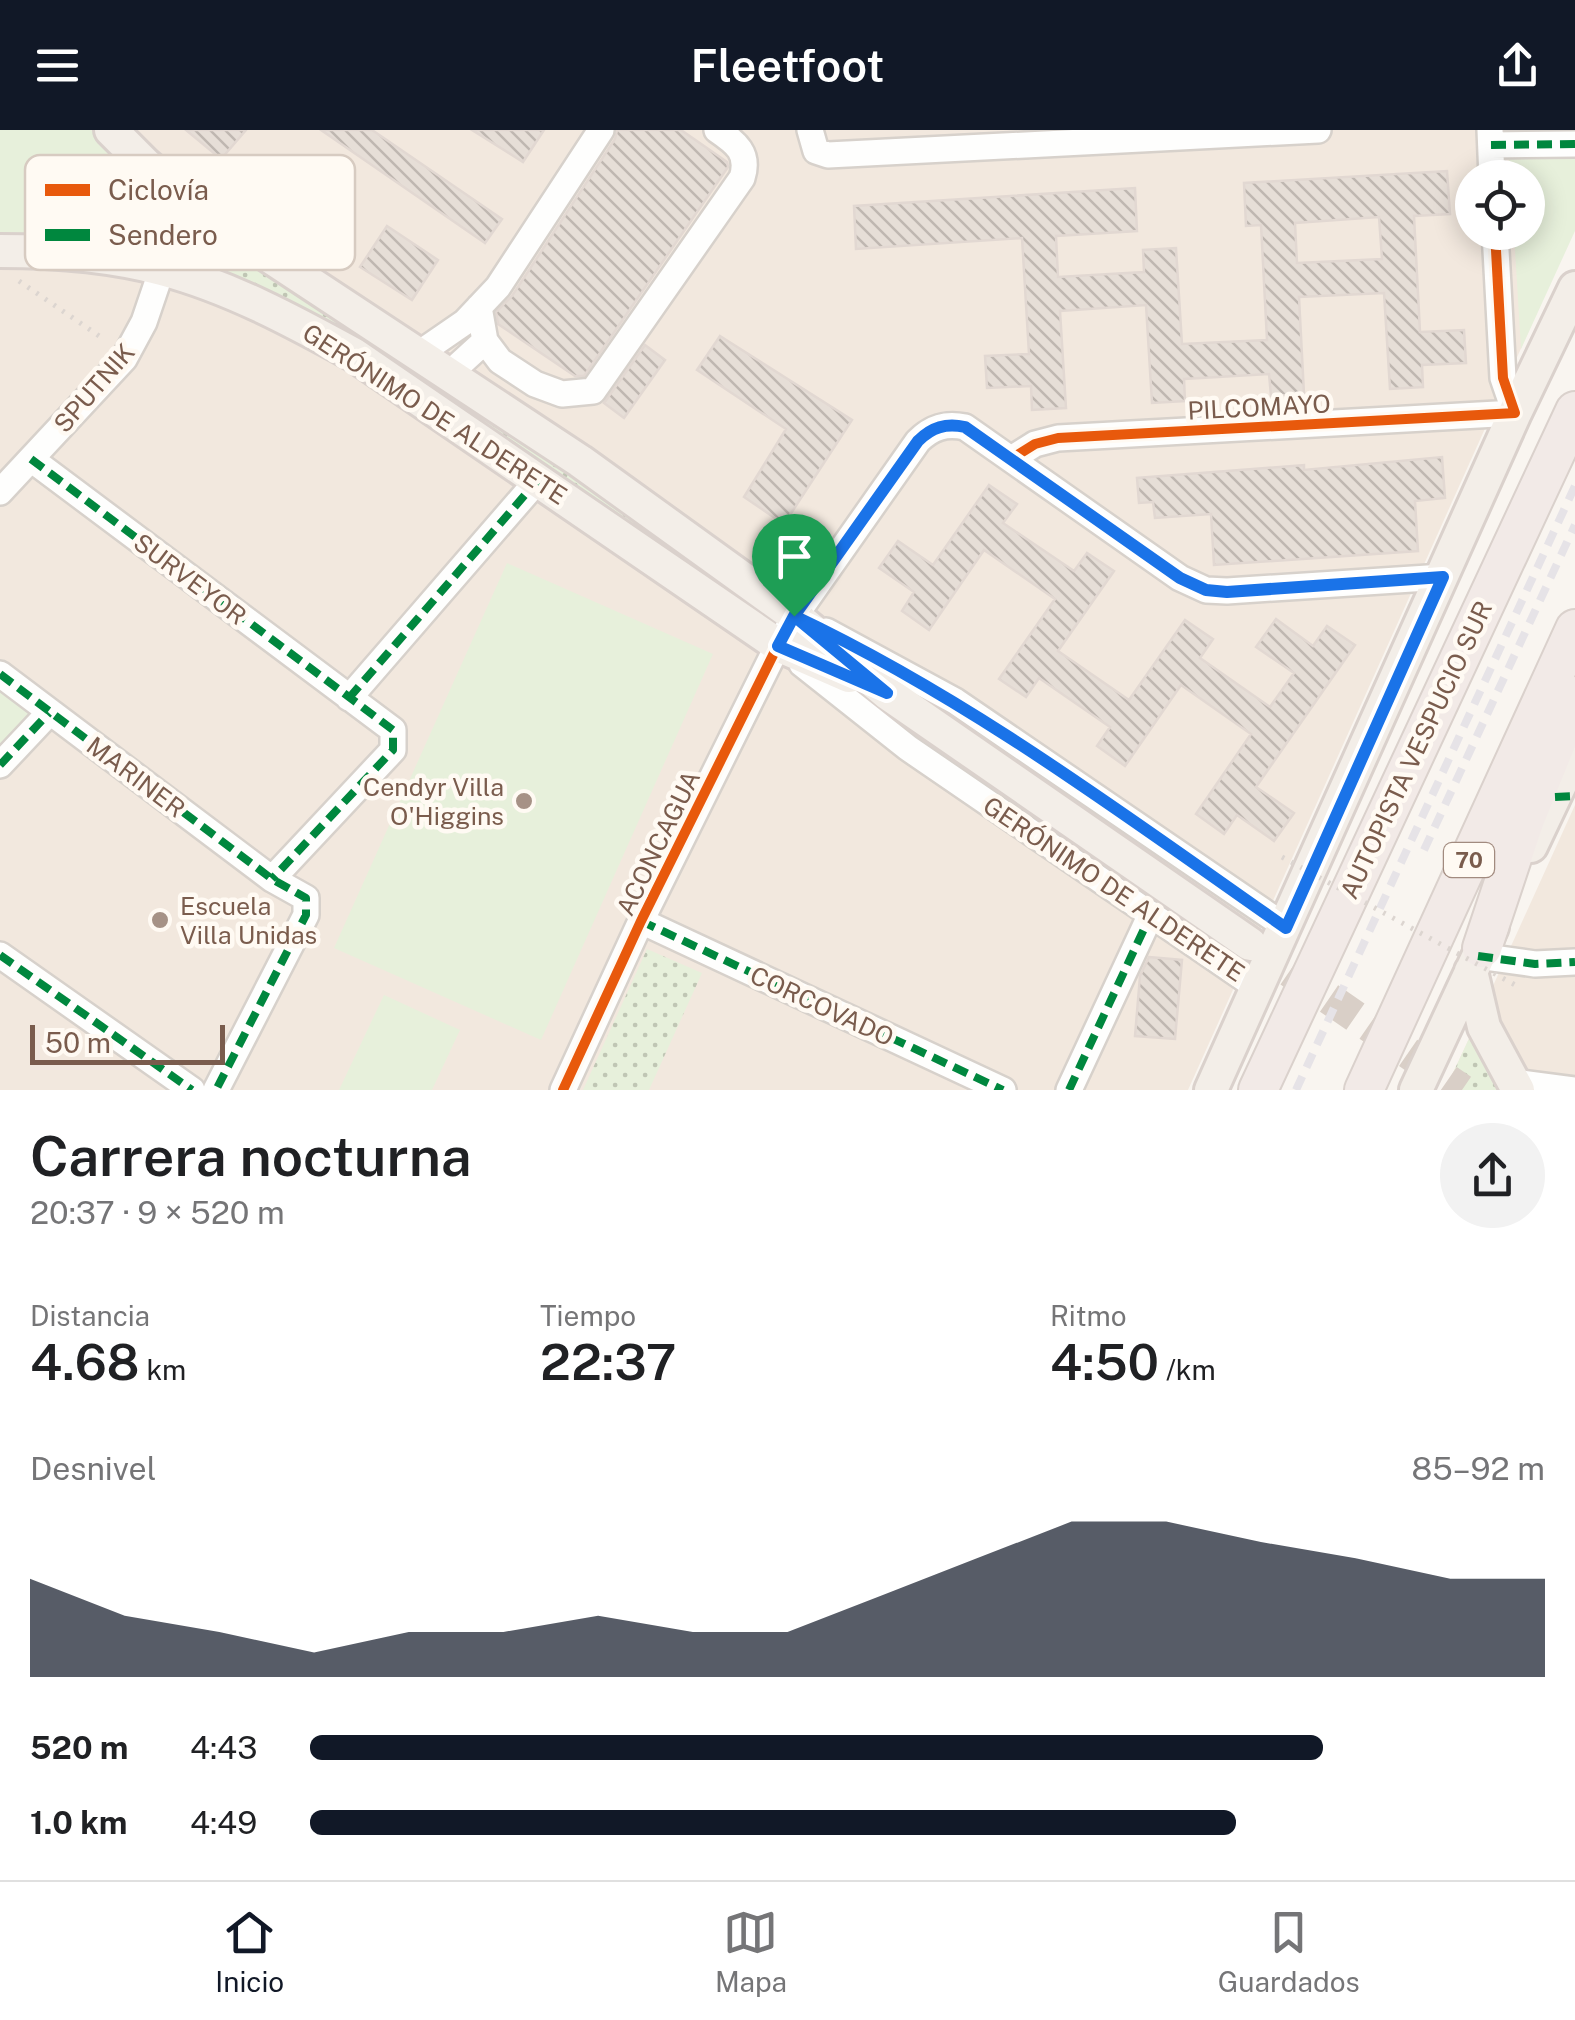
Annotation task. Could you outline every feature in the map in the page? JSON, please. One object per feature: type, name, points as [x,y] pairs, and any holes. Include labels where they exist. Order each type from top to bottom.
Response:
[{"type":"highway","name":"AUTOPISTA VESPUCIO SUR","points":[[1258,1090],[1575,411]]},
{"type":"highway","name":"70","points":[[1364,1090],[1575,629]]},
{"type":"highway","points":[[1477,958],[1525,819],[1575,696]]},
{"type":"main road","name":"GERÓNIMO DE ALDERETE","points":[[111,130],[136,155]]},
{"type":"main road","name":"GERÓNIMO DE ALDERETE","points":[[0,251],[25,252]]},
{"type":"main road","name":"GERÓNIMO DE ALDERETE","points":[[165,270],[268,309],[354,354],[778,646],[887,693]]},
{"type":"main road","name":"GERÓNIMO DE ALDERETE","points":[[292,270],[580,460],[794,616],[887,693],[1250,944]]},
{"type":"main road","points":[[1211,1090],[1575,288]]},
{"type":"main road","points":[[1416,1090],[1477,958],[1565,796],[1575,753]]},
{"type":"main road","points":[[1477,958],[1484,1027],[1516,1086]]},
{"type":"street","points":[[420,353],[465,322],[498,286],[601,130]]},
{"type":"street","points":[[479,307],[485,341],[500,361],[535,384],[562,394],[593,391],[742,178],[745,164],[741,150],[718,130]]},
{"type":"street","points":[[813,140],[828,156],[1318,130]]},
{"type":"street","points":[[1490,138],[1575,144]]},
{"type":"street","points":[[1496,250],[1503,378],[1516,413]]},
{"type":"street","name":"SPUTNIK","points":[[0,492],[124,358],[144,322],[162,270]]},
{"type":"street","points":[[450,373],[485,341]]},
{"type":"street","name":"PILCOMAYO","points":[[1011,459],[1035,444],[1058,438],[1516,413]]},
{"type":"street","name":"ACONCAGUA","points":[[563,1090],[641,921],[794,616],[924,434],[942,426],[965,427],[1180,578],[1206,590],[1227,592],[1443,577]]},
{"type":"street","name":"SURVEYOR","points":[[31,459],[393,730],[393,750],[272,879]]},
{"type":"street","points":[[349,698],[537,480]]},
{"type":"street","name":"GERÓNIMO DE ALDERETE","points":[[794,616],[954,701],[1286,928]]},
{"type":"street","name":"GERÓNIMO DE ALDERETE","points":[[778,646],[908,748],[1258,988]]},
{"type":"street","name":"MARINER","points":[[0,674],[272,879],[306,898],[306,915],[216,1090]]},
{"type":"street","points":[[0,765],[49,712]]},
{"type":"street","points":[[1069,1090],[1151,914]]},
{"type":"street","name":"CORCOVADO","points":[[641,921],[1004,1090]]},
{"type":"street","points":[[0,955],[192,1090]]},
{"type":"street","points":[[1477,958],[1535,964],[1575,962]]},
{"type":"street","points":[[1516,1086],[1575,1090]]},
{"type":"path","points":[[17,280],[107,341]]},
{"type":"path","points":[[1282,856],[1517,986]]},
{"type":"shaded area","points":[[0,130],[1575,130],[1575,228],[1188,1090],[0,1090]]},
{"type":"shaded area","points":[[1575,805],[1575,1090],[1445,1090],[1473,1030]]},
{"type":"green space","points":[[0,130],[91,130],[117,155],[25,155],[25,239],[0,236]]},
{"type":"green space","points":[[1575,155],[1575,231],[1521,349],[1515,250],[1545,250],[1545,160],[1509,157]]},
{"type":"green space","points":[[206,270],[264,270],[565,469],[773,618],[769,620]]},
{"type":"green space","name":"Cendyr Villa O'Higgins","points":[[507,563],[713,654],[541,1040],[334,948]]},
{"type":"green space","points":[[0,682],[34,715],[0,753]]},
{"type":"green space","points":[[647,949],[702,973],[649,1090],[583,1090]]},
{"type":"green space","points":[[384,995],[460,1030],[432,1090],[339,1090]]},
{"type":"green space","points":[[1473,1030],[1481,1059],[1501,1090],[1445,1090]]},
{"type":"building","points":[[186,130],[246,130],[224,155],[216,155]]},
{"type":"building","points":[[321,130],[372,130],[502,219],[485,243]]},
{"type":"building","points":[[472,130],[544,130],[523,162]]},
{"type":"building","points":[[617,130],[681,130],[727,162],[728,167],[584,376],[575,376],[498,324],[496,312],[512,296],[615,139]]},
{"type":"building","points":[[1447,171],[1450,214],[1414,216],[1420,332],[1464,330],[1466,363],[1422,365],[1423,387],[1390,389],[1384,293],[1299,297],[1304,394],[1271,396],[1269,374],[1184,379],[1185,401],[1152,403],[1146,305],[1060,311],[1066,408],[1032,410],[1031,386],[987,388],[985,356],[1029,354],[1022,238],[856,249],[854,206],[1135,188],[1137,231],[1056,236],[1058,277],[1144,272],[1143,250],[1176,248],[1182,344],[1267,340],[1261,225],[1246,226],[1244,183]],"holes":[[[1379,217],[1382,259],[1297,263],[1295,223]]]},
{"type":"building","points":[[387,226],[438,260],[412,300],[360,267]]},
{"type":"building","points":[[720,336],[852,420],[784,524],[744,497],[786,429],[697,370]]},
{"type":"building","points":[[645,345],[665,360],[624,418],[604,403]]},
{"type":"building","points":[[1442,457],[1445,498],[1415,501],[1418,551],[1214,565],[1211,514],[1155,518],[1153,502],[1139,503],[1137,478],[1304,465],[1304,470]]},
{"type":"building","points":[[989,485],[1017,504],[1003,523],[1074,571],[1087,553],[1114,571],[1058,651],[1129,700],[1185,620],[1213,639],[1200,658],[1270,707],[1294,673],[1256,647],[1276,619],[1313,646],[1327,626],[1355,645],[1256,787],[1294,813],[1274,841],[1237,815],[1224,834],[1196,814],[1251,734],[1181,685],[1125,766],[1097,746],[1110,727],[1039,678],[1026,697],[999,679],[1055,599],[984,550],[929,630],[902,611],[914,592],[879,568],[898,541],[933,565]]},
{"type":"building","points":[[1149,957],[1182,960],[1175,1039],[1135,1036],[1140,976]]},
{"type":"tunnel","points":[[1250,944],[1462,1090]]},
{"type":"railway","points":[[1296,1090],[1575,486]]},
{"type":"railway","points":[[1424,850],[1575,525]]},
{"type":"marked path","points":[[1491,145],[1575,144]]},
{"type":"marked path","points":[[31,459],[393,730],[393,750],[272,879]]},
{"type":"marked path","points":[[349,698],[537,481]]},
{"type":"marked path","points":[[0,674],[272,879],[306,898],[306,915],[216,1090]]},
{"type":"marked path","points":[[0,765],[49,713]]},
{"type":"marked path","points":[[1555,797],[1575,796]]},
{"type":"marked path","points":[[1069,1090],[1151,914]]},
{"type":"marked path","points":[[641,921],[1003,1090]]},
{"type":"marked path","points":[[0,955],[192,1090]]},
{"type":"marked path","points":[[1478,956],[1535,964],[1575,962]]},
{"type":"cycle path","points":[[1011,459],[1035,444],[1058,438],[1515,413],[1503,378],[1496,250]]},
{"type":"cycle path","points":[[563,1090],[641,921],[778,645],[918,441],[934,429],[965,427],[1180,578],[1206,590],[1443,577]]},
{"type":"place","name":"Cendyr Villa O'Higgins","points":[[524,801]]},
{"type":"place","name":"Escuela Villa Unidas","points":[[160,920]]},
{"type":"route","points":[[794,616],[778,646],[887,693],[794,616],[918,441],[933,429],[954,424],[965,427],[1192,586],[1227,592],[1443,577],[1286,928],[954,701],[794,616]]}]
